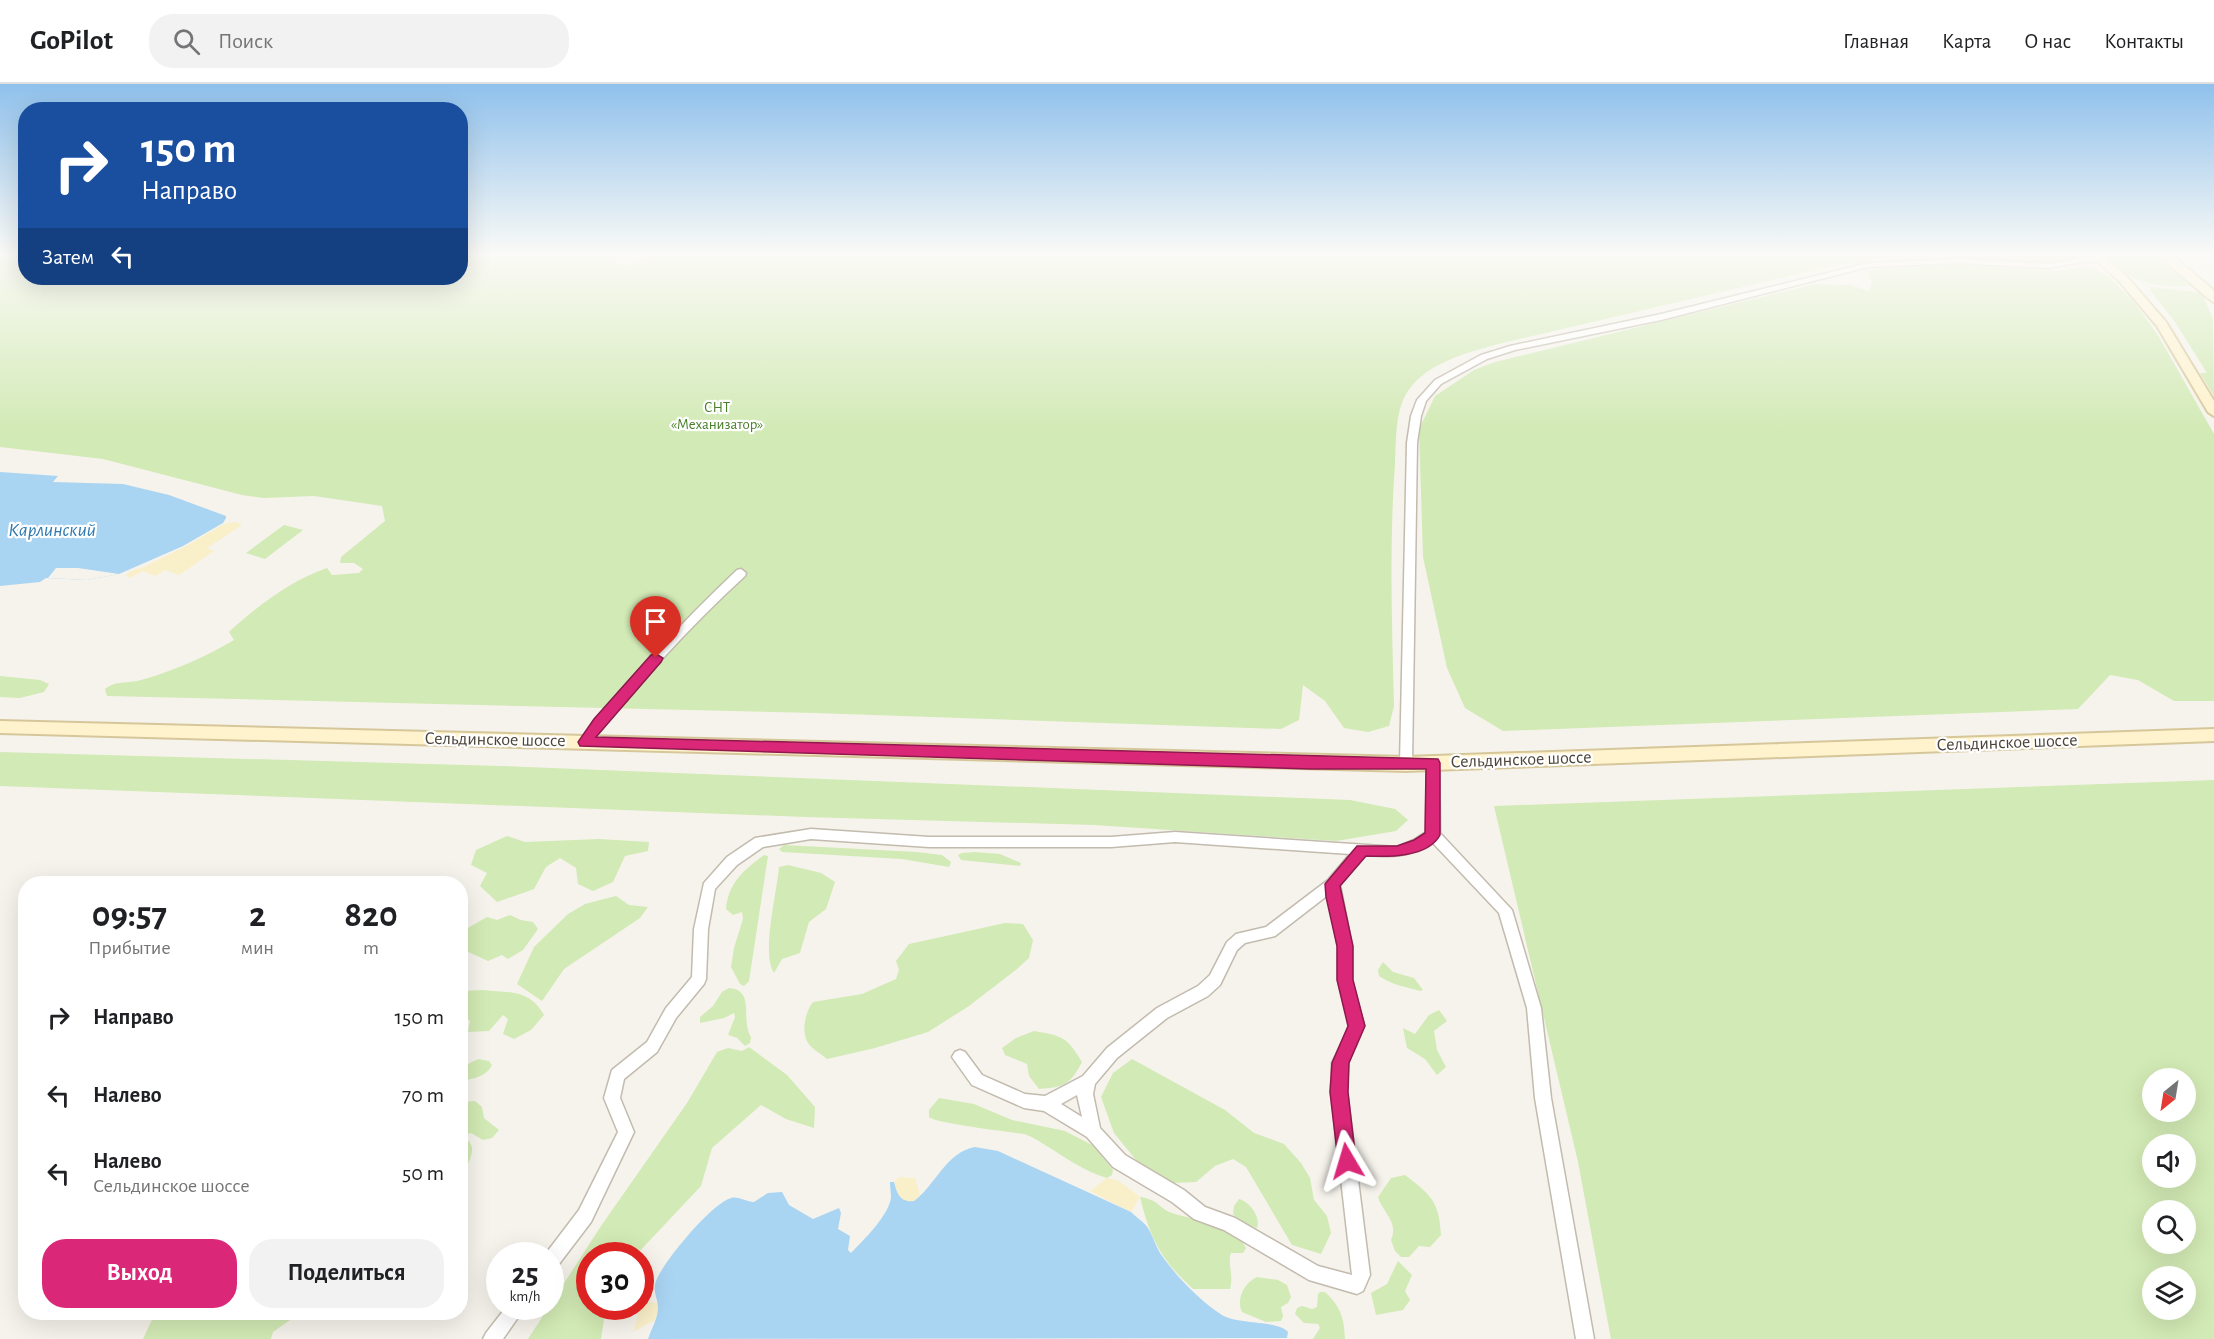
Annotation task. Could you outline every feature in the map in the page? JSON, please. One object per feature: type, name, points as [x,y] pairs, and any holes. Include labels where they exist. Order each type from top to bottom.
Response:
[{"type":"main road","points":[[2154,315],[2162,324],[2214,412]]},
{"type":"main road","name":"Сельдинское шоссе","points":[[0,727],[1406,764],[2214,735]]},
{"type":"street","points":[[1406,764],[1412,443],[1416,416],[1422,400],[1438,382],[1466,366],[1513,348],[1671,315]]},
{"type":"street","points":[[585,742],[599,723],[697,614],[741,573]]},
{"type":"street","points":[[1433,763],[1432,835],[1505,910],[1534,1008],[1543,1098],[1585,1339]]},
{"type":"street","points":[[564,1244],[585,1216],[626,1132],[612,1098],[617,1075],[652,1047],[671,1013],[699,979],[701,929],[709,887],[732,861],[760,842],[811,834],[929,842],[1088,842],[1175,837],[1397,852],[1419,844],[1432,835]]},
{"type":"street","points":[[1046,1104],[1088,1081],[1112,1053],[1162,1013],[1203,991],[1215,980],[1232,946],[1241,938],[1270,932],[1333,884],[1362,850]]},
{"type":"street","points":[[960,1057],[977,1080],[1024,1101],[1046,1104],[1093,1132],[1119,1161],[1178,1196],[1200,1213],[1229,1224],[1315,1274],[1357,1286],[1361,1275],[1339,1092],[1340,1063],[1357,1026],[1345,980],[1345,946],[1333,897],[1333,884]]},
{"type":"street","points":[[1088,1081],[1085,1094],[1093,1132]]},
{"type":"street","points":[[492,1339],[507,1320]]},
{"type":"green space","name":"СНТ «Механизатор»","points":[[0,315],[1624,315],[1498,344],[1459,356],[1433,368],[1422,376],[1405,396],[1398,420],[1393,494],[1394,706],[1389,726],[1368,732],[1344,728],[1325,701],[1303,685],[1299,720],[1281,729],[815,713],[107,696],[105,689],[109,686],[141,680],[165,672],[201,658],[234,640],[229,632],[251,613],[287,587],[313,573],[327,568],[332,575],[359,573],[363,569],[354,563],[340,563],[341,557],[385,521],[382,506],[314,496],[264,498],[242,495],[103,459],[0,447]]},
{"type":"green space","points":[[1690,315],[2143,315],[2159,337],[2214,434],[2214,701],[2174,701],[2138,680],[2110,675],[2078,709],[1503,731],[1465,708],[1447,668],[1423,557],[1419,429],[1435,396],[1474,370],[1495,362]]},
{"type":"green space","points":[[2169,315],[2211,315],[2214,396],[2200,373],[2207,373]]},
{"type":"green space","points":[[284,525],[303,530],[265,559],[246,553]]},
{"type":"green space","points":[[0,676],[40,680],[49,684],[44,692],[20,698],[0,697]]},
{"type":"green space","points":[[0,752],[501,766],[1350,800],[1395,809],[1408,820],[1396,831],[1336,841],[1094,825],[805,817],[0,786]]},
{"type":"green space","points":[[2214,780],[2214,1339],[1611,1339],[1578,1162],[1494,806]]},
{"type":"green space","points":[[507,836],[525,842],[599,839],[649,842],[648,851],[625,856],[613,882],[593,891],[578,884],[576,868],[560,858],[546,867],[534,889],[497,902],[480,886],[487,873],[471,865],[476,850]]},
{"type":"green space","points":[[784,845],[917,852],[942,855],[951,862],[949,867],[902,859],[782,852],[779,849]]},
{"type":"green space","points":[[975,852],[1000,854],[1021,863],[1020,866],[961,860],[958,855]]},
{"type":"green space","points":[[764,855],[768,856],[749,981],[744,986],[740,984],[731,967],[743,919],[742,912],[733,915],[726,909],[727,900],[738,878]]},
{"type":"green space","points":[[788,865],[821,873],[835,882],[826,909],[809,922],[800,953],[782,959],[774,973],[770,964],[769,952],[771,922],[779,867]]},
{"type":"green space","points":[[616,896],[629,905],[648,907],[640,918],[564,969],[542,1001],[517,984],[534,947],[568,914],[585,904]]},
{"type":"green space","points":[[510,915],[533,922],[538,929],[523,950],[508,959],[502,955],[488,961],[468,952],[468,928],[487,917],[497,920]]},
{"type":"green space","points":[[1005,923],[1023,924],[1033,940],[1029,958],[969,1006],[928,1032],[827,1059],[808,1043],[805,1022],[813,1002],[862,994],[896,979],[899,970],[896,961],[909,944]]},
{"type":"green space","points":[[1383,962],[1393,972],[1414,978],[1423,990],[1389,982],[1379,976],[1378,970]]},
{"type":"green space","points":[[729,988],[737,990],[745,1000],[748,1030],[751,1037],[750,1043],[745,1046],[737,1038],[728,1035],[735,1017],[734,1013],[724,1018],[700,1023],[700,1017],[713,1006],[722,992]]},
{"type":"green space","points":[[468,991],[510,992],[525,996],[544,1015],[531,1030],[514,1039],[503,1034],[508,1019],[503,1015],[489,1031],[468,1032],[470,1020],[468,1020]]},
{"type":"green space","points":[[1439,1010],[1447,1021],[1434,1031],[1437,1050],[1446,1067],[1437,1075],[1425,1059],[1407,1048],[1403,1028],[1415,1034],[1429,1015]]},
{"type":"green space","points":[[1034,1031],[1052,1034],[1063,1039],[1072,1047],[1082,1062],[1074,1076],[1060,1086],[1039,1089],[1029,1076],[1027,1064],[1005,1055],[1002,1048],[1016,1038]]},
{"type":"green space","points":[[749,1047],[787,1075],[815,1107],[814,1128],[786,1119],[761,1105],[712,1148],[701,1186],[648,1242],[591,1242],[687,1103],[717,1052],[728,1048],[742,1051]]},
{"type":"green space","points":[[478,1059],[489,1061],[492,1065],[487,1072],[468,1079],[468,1064]]},
{"type":"green space","points":[[1132,1059],[1225,1110],[1254,1133],[1284,1144],[1301,1163],[1310,1178],[1314,1200],[1327,1216],[1331,1233],[1321,1254],[1292,1245],[1246,1167],[1233,1159],[1215,1166],[1196,1182],[1171,1183],[1136,1160],[1114,1133],[1101,1097],[1113,1073]]},
{"type":"green space","points":[[939,1098],[974,1104],[1012,1120],[1065,1131],[1092,1145],[1113,1170],[1112,1175],[1107,1178],[1091,1172],[1024,1134],[929,1117],[929,1110]]},
{"type":"green space","points":[[475,1101],[482,1107],[484,1118],[499,1130],[492,1138],[483,1140],[471,1133],[468,1134],[468,1102]]},
{"type":"green space","points":[[468,1140],[472,1146],[468,1163]]},
{"type":"green space","points":[[1405,1175],[1427,1194],[1436,1206],[1441,1235],[1430,1247],[1419,1246],[1409,1257],[1401,1257],[1395,1251],[1391,1240],[1392,1223],[1378,1197],[1391,1178]]},
{"type":"green space","points":[[1140,1197],[1155,1202],[1172,1213],[1224,1228],[1240,1239],[1246,1248],[1243,1253],[1231,1253],[1230,1289],[1193,1289],[1182,1278],[1158,1248]]},
{"type":"green space","points":[[1239,1199],[1247,1203],[1254,1211],[1257,1228],[1241,1222],[1233,1214],[1234,1206]]},
{"type":"green space","points":[[1398,1261],[1412,1275],[1405,1291],[1410,1300],[1403,1310],[1376,1315],[1371,1293],[1387,1284]]},
{"type":"green space","points":[[576,1265],[576,1320],[604,1320],[601,1339],[528,1339],[540,1320],[564,1320],[564,1283]]},
{"type":"green space","points":[[1257,1277],[1278,1280],[1287,1285],[1291,1297],[1288,1303],[1281,1307],[1283,1316],[1281,1321],[1266,1322],[1242,1312],[1240,1302],[1242,1292],[1248,1283]]},
{"type":"green space","points":[[1320,1292],[1325,1292],[1338,1308],[1344,1325],[1345,1339],[1313,1339],[1320,1328],[1318,1324],[1304,1323],[1295,1314],[1297,1308],[1302,1306],[1312,1309],[1317,1307]]},
{"type":"green space","points":[[151,1320],[290,1320],[273,1332],[271,1339],[143,1339]]},
{"type":"sand","points":[[235,522],[242,525],[207,548],[214,551],[179,575],[165,570],[155,576],[143,571],[130,578],[126,575],[188,545],[224,524]]},
{"type":"sand","points":[[899,1177],[915,1178],[920,1195],[914,1201],[907,1202],[899,1197],[894,1182]]},
{"type":"sand","points":[[1107,1178],[1119,1181],[1140,1197],[1131,1212],[1090,1191]]},
{"type":"sand","points":[[654,1302],[658,1303],[655,1320],[633,1332],[636,1320],[654,1320]]},
{"type":"water","name":"Карлинский","points":[[0,472],[58,476],[53,482],[123,484],[169,495],[226,516],[226,518],[223,523],[183,546],[119,574],[87,580],[46,578],[40,582],[0,586]]},
{"type":"water","points":[[975,1147],[998,1151],[1131,1212],[1148,1228],[1160,1253],[1172,1270],[1205,1302],[1229,1318],[1283,1328],[1288,1332],[1287,1338],[648,1339],[658,1312],[655,1288],[660,1272],[689,1234],[723,1202],[731,1198],[740,1198],[754,1202],[768,1193],[782,1192],[789,1205],[813,1219],[839,1208],[841,1213],[838,1229],[850,1236],[848,1250],[851,1253],[886,1211],[891,1197],[890,1182],[894,1182],[902,1199],[914,1201],[948,1162],[965,1150]]},
{"type":"pier","points":[[56,568],[78,568],[119,574],[87,580],[48,578]]},
{"type":"route","points":[[656,658],[628,688],[585,742],[1310,763],[1433,763],[1432,835],[1419,844],[1397,852],[1362,850],[1333,884],[1333,897],[1345,946],[1345,980],[1357,1026],[1340,1063],[1339,1092],[1347,1161]]}]
